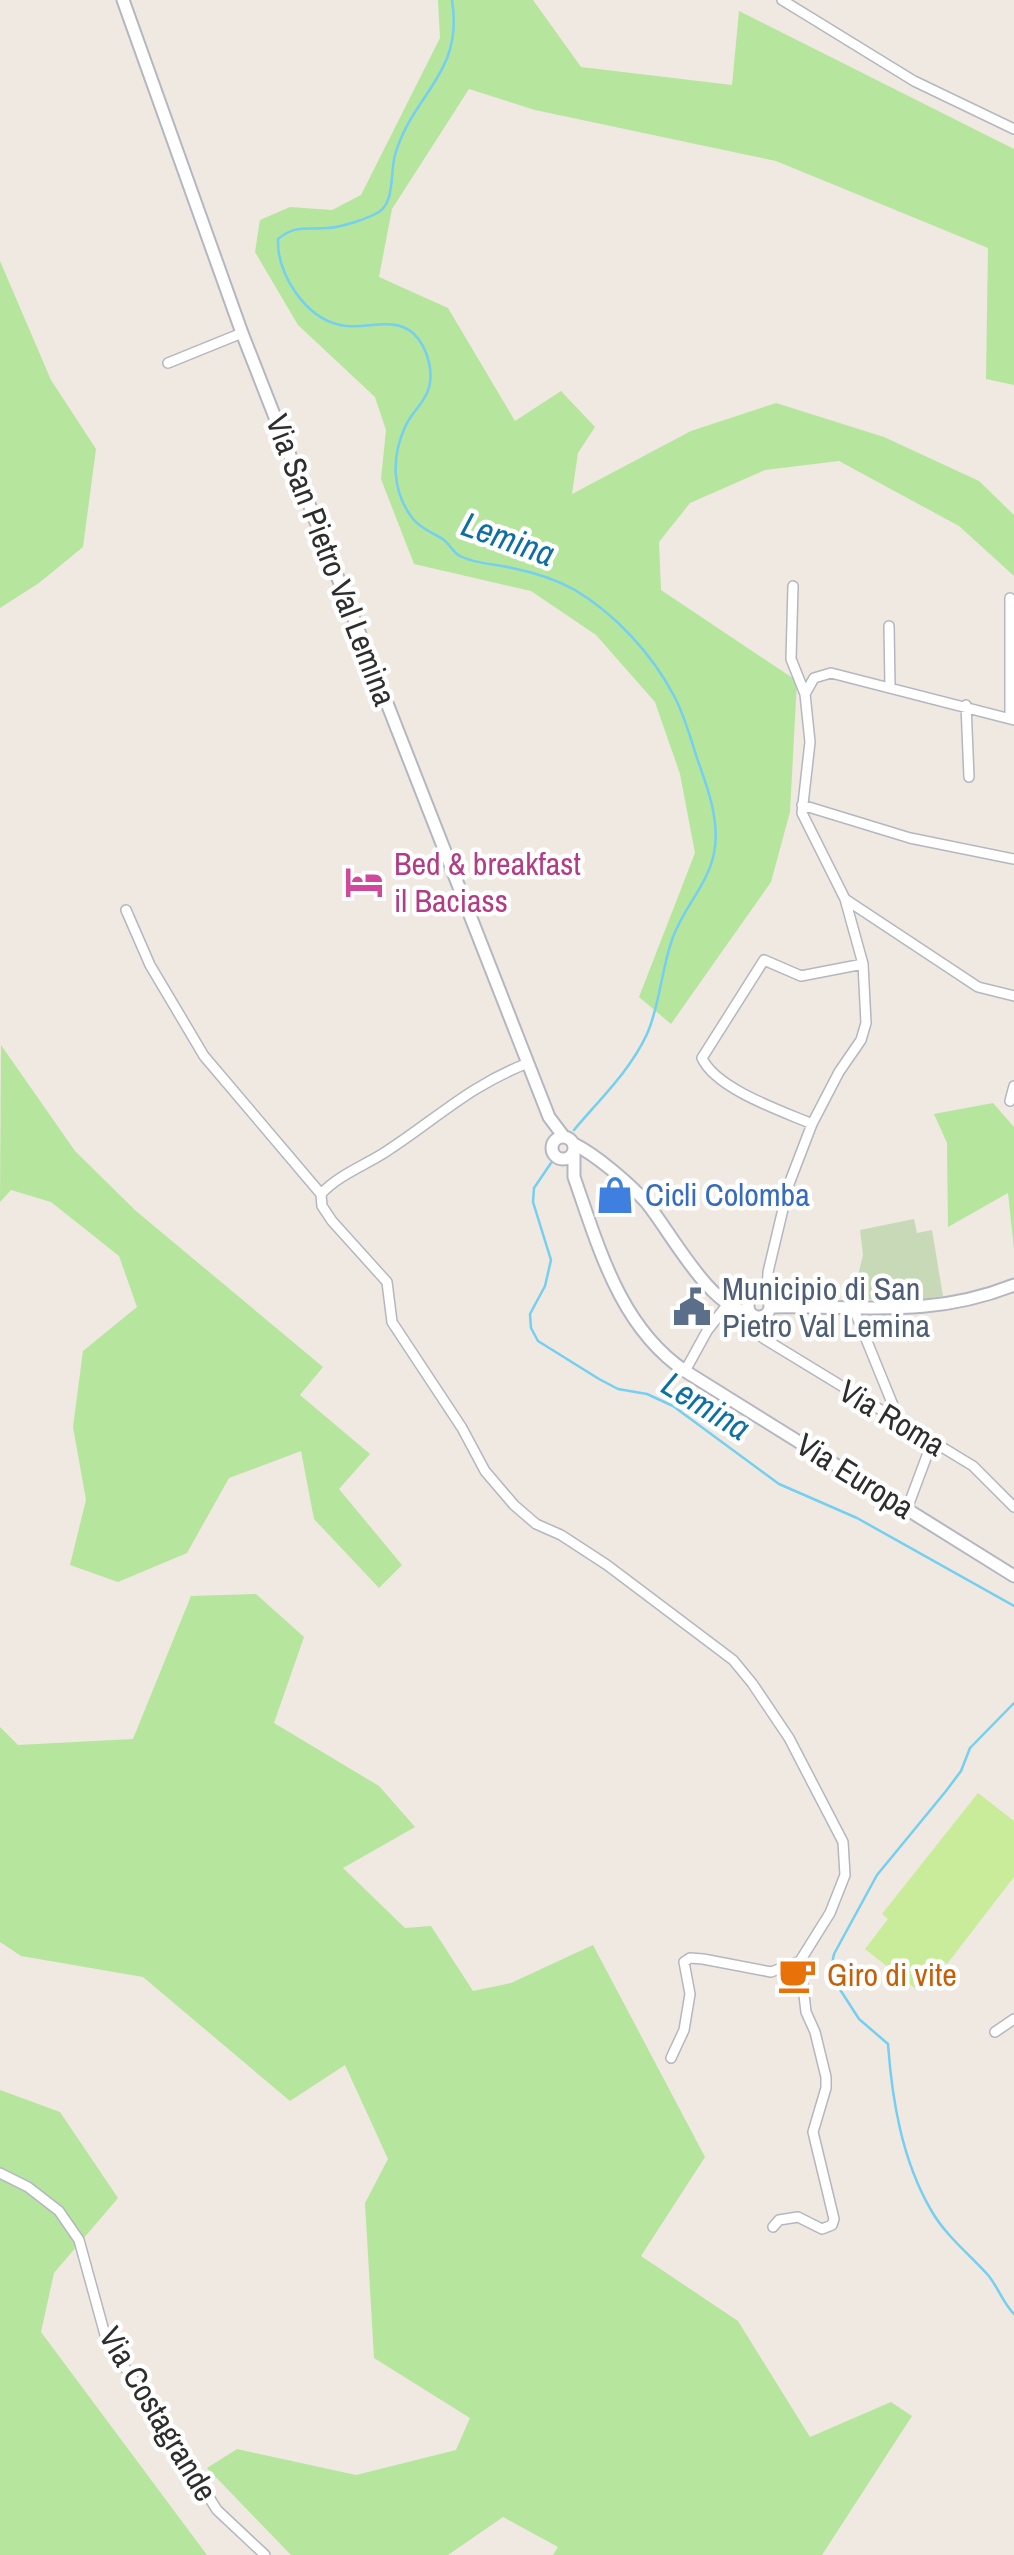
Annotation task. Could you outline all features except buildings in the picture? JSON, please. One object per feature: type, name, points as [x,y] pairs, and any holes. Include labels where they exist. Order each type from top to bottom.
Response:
[{"type":"street","name":"Via San Pietro Val Lemina","points":[[122,0],[242,333],[549,1117],[569,1150]]},
{"type":"street","points":[[782,0],[914,80],[1014,129]]},
{"type":"street","points":[[168,363],[242,333]]},
{"type":"street","points":[[569,1150],[590,1156],[644,1200],[707,1286],[724,1300],[764,1316],[761,1300],[784,1200],[812,1124],[861,1040],[868,1005],[864,964],[845,899],[804,821],[802,805],[810,742],[805,694],[791,659],[793,586]]},
{"type":"street","points":[[805,694],[814,678],[831,672],[1012,719],[1010,598]]},
{"type":"street","points":[[889,626],[890,686]]},
{"type":"street","points":[[966,705],[969,776]]},
{"type":"street","points":[[802,805],[910,838],[1014,858]]},
{"type":"street","points":[[845,899],[978,987],[1014,996]]},
{"type":"street","points":[[126,910],[150,965],[204,1056],[322,1194],[322,1206],[332,1221],[387,1282],[392,1322],[462,1428],[485,1471],[536,1524],[560,1535],[627,1579],[733,1660],[789,1738],[843,1842],[846,1864],[830,1913],[800,1961],[771,1972],[703,1958],[684,1962],[690,1994],[684,2030],[671,2058]]},
{"type":"street","points":[[812,1124],[746,1095],[706,1066],[702,1058],[764,960],[800,976],[864,964]]},
{"type":"street","points":[[322,1194],[332,1183],[404,1140],[466,1092],[528,1063]]},
{"type":"street","points":[[1010,1101],[1014,1086]]},
{"type":"street","name":"Via San Pietro Val Lemina","points":[[549,1117],[547,1130],[552,1146],[554,1141],[569,1150]]},
{"type":"street","name":"Via Europa","points":[[569,1150],[574,1177],[600,1247],[633,1319],[656,1349],[1014,1576]]},
{"type":"street","points":[[724,1300],[853,1307],[944,1306],[982,1298],[1014,1284]]},
{"type":"street","points":[[686,1370],[724,1300]]},
{"type":"street","points":[[724,1300],[735,1318],[759,1335]]},
{"type":"street","points":[[759,1335],[747,1305],[761,1300]]},
{"type":"street","points":[[853,1307],[900,1423]]},
{"type":"street","name":"Via Roma","points":[[759,1335],[973,1466],[1014,1507]]},
{"type":"street","points":[[907,1509],[932,1442]]},
{"type":"street","points":[[773,2227],[788,2218],[798,2217],[822,2228],[832,2225],[834,2220],[812,2132],[826,2078],[806,2012],[800,1961]]},
{"type":"street","points":[[995,2032],[1014,2019]]},
{"type":"street","name":"Via Costagrande","points":[[0,2172],[59,2211],[79,2240],[107,2342],[217,2510],[265,2555]]},
{"type":"green space","points":[[438,0],[533,0],[581,67],[732,85],[739,11],[1014,149],[1014,385],[986,379],[988,248],[776,161],[535,110],[469,89],[392,209],[379,277],[448,308],[515,421],[561,391],[595,427],[578,453],[572,494],[691,431],[776,403],[884,437],[979,481],[1014,515],[1014,576],[959,526],[839,461],[765,470],[690,503],[659,542],[661,590],[797,681],[790,812],[771,882],[671,1024],[639,997],[695,853],[680,774],[655,702],[596,635],[531,591],[414,564],[381,479],[386,430],[375,397],[298,325],[255,252],[260,220],[290,207],[332,210],[361,195],[440,38]]},
{"type":"green space","points":[[0,261],[51,380],[96,449],[83,547],[0,608]]},
{"type":"green space","points":[[1,1045],[75,1151],[136,1211],[323,1367],[300,1395],[370,1454],[339,1489],[402,1565],[379,1588],[314,1519],[301,1451],[229,1478],[187,1553],[118,1582],[70,1565],[86,1500],[73,1427],[83,1351],[137,1307],[119,1256],[51,1202],[11,1190],[0,1202]]},
{"type":"green space","points":[[993,1103],[1014,1127],[1014,1249],[1008,1193],[948,1227],[947,1143],[934,1114]]},
{"type":"green space","points":[[914,1219],[917,1233],[932,1230],[943,1296],[883,1305],[882,1299],[852,1300],[863,1255],[860,1230]]},
{"type":"green space","points":[[256,1594],[304,1637],[274,1723],[379,1786],[415,1827],[343,1868],[405,1928],[431,1926],[473,1991],[511,1983],[593,1945],[705,2157],[641,2256],[738,2321],[810,2437],[891,2402],[912,2416],[822,2555],[553,2555],[558,2547],[503,2517],[448,2555],[291,2555],[207,2468],[237,2449],[356,2475],[456,2450],[470,2418],[374,2358],[365,2203],[388,2159],[345,2065],[290,2101],[143,1977],[21,1956],[0,1942],[0,1727],[18,1745],[133,1739],[191,1596]]},
{"type":"green space","points":[[978,1793],[1014,1821],[1014,1877],[947,1964],[940,1959],[916,1989],[865,1949],[888,1919],[882,1914]]},
{"type":"green space","points":[[0,2090],[60,2112],[118,2198],[54,2273],[41,2332],[207,2555],[0,2555]]},
{"type":"waterway","name":"Lemina","points":[[452,0],[451,47],[403,134],[384,207],[374,215],[347,224],[290,231],[278,239],[279,252],[295,292],[315,313],[340,325],[396,325],[413,333],[423,346],[429,362],[429,387],[405,427],[396,463],[401,498],[413,519],[460,556],[544,577],[590,600],[618,623],[654,664],[688,728],[715,819],[711,865],[672,940],[655,1011],[640,1048],[574,1130]]},
{"type":"waterway","name":"Lemina","points":[[551,1163],[534,1188],[533,1202],[551,1260],[545,1286],[530,1314],[531,1328],[538,1341],[618,1389],[647,1394],[673,1406],[779,1484],[857,1518],[1014,1606]]},
{"type":"waterway","name":"Lemina","points":[[1014,1703],[970,1748],[961,1771],[877,1875],[834,1954],[830,1974],[859,2019],[888,2044],[900,2129],[931,2210],[988,2275],[1014,2314]]},
{"type":"place","name":"Bed & breakfast il Baciass","points":[[364,882]]},
{"type":"place","name":"Cicli Colomba","points":[[615,1195]]},
{"type":"place","name":"Municipio di San Pietro Val Lemina","points":[[692,1307]]},
{"type":"place","name":"Giro di vite","points":[[797,1975]]}]
